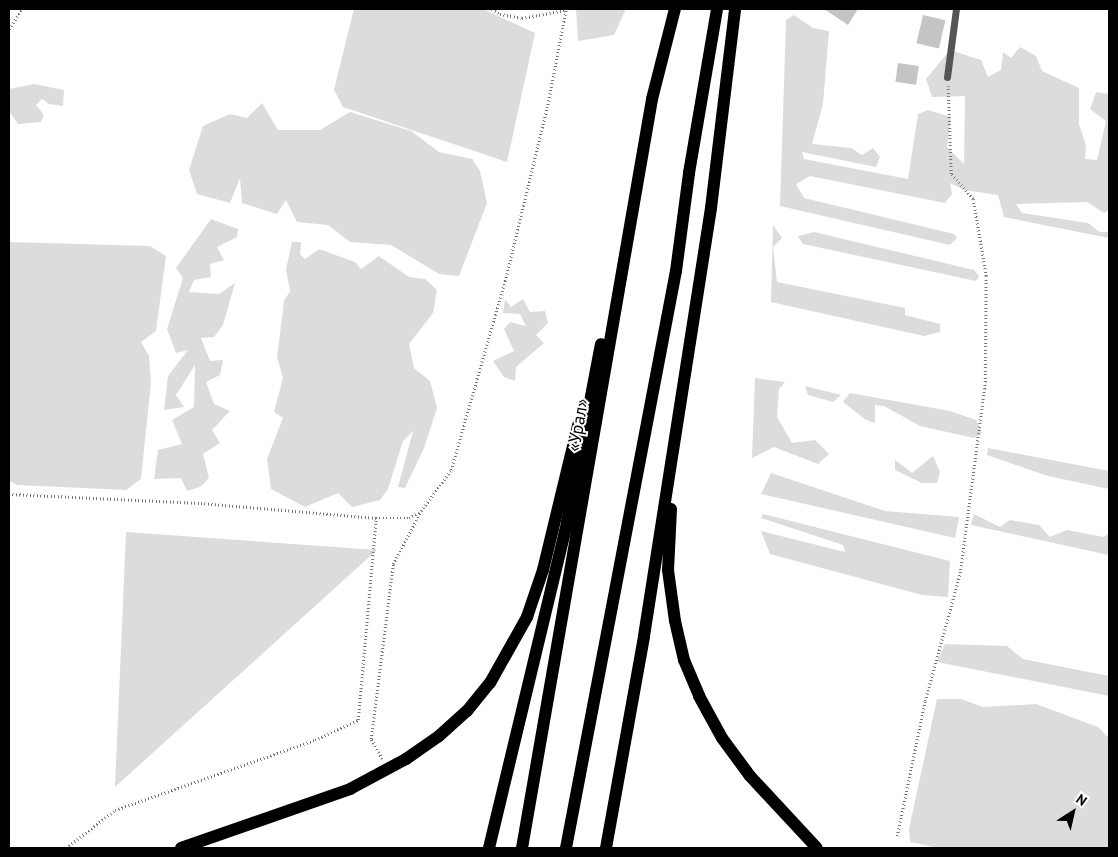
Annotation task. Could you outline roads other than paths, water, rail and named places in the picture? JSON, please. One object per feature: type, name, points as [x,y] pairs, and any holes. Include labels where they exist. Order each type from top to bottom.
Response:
[{"type":"main road","name":"«Урал»","points":[[522,848],[652,99],[676,9]]},
{"type":"main road","points":[[566,848],[671,301],[717,9]]},
{"type":"main road","points":[[606,848],[644,636],[711,208],[735,9]]},
{"type":"main road","points":[[489,848],[567,522],[599,353],[652,99]]},
{"type":"main road","points":[[181,848],[350,789],[390,769],[440,736],[467,711],[511,649],[527,617],[543,570],[570,454],[599,353]]},
{"type":"main road","points":[[669,471],[668,570],[684,660],[699,696],[722,738],[750,776],[817,848]]},
{"type":"lane","points":[[947,77],[956,9]]}]
